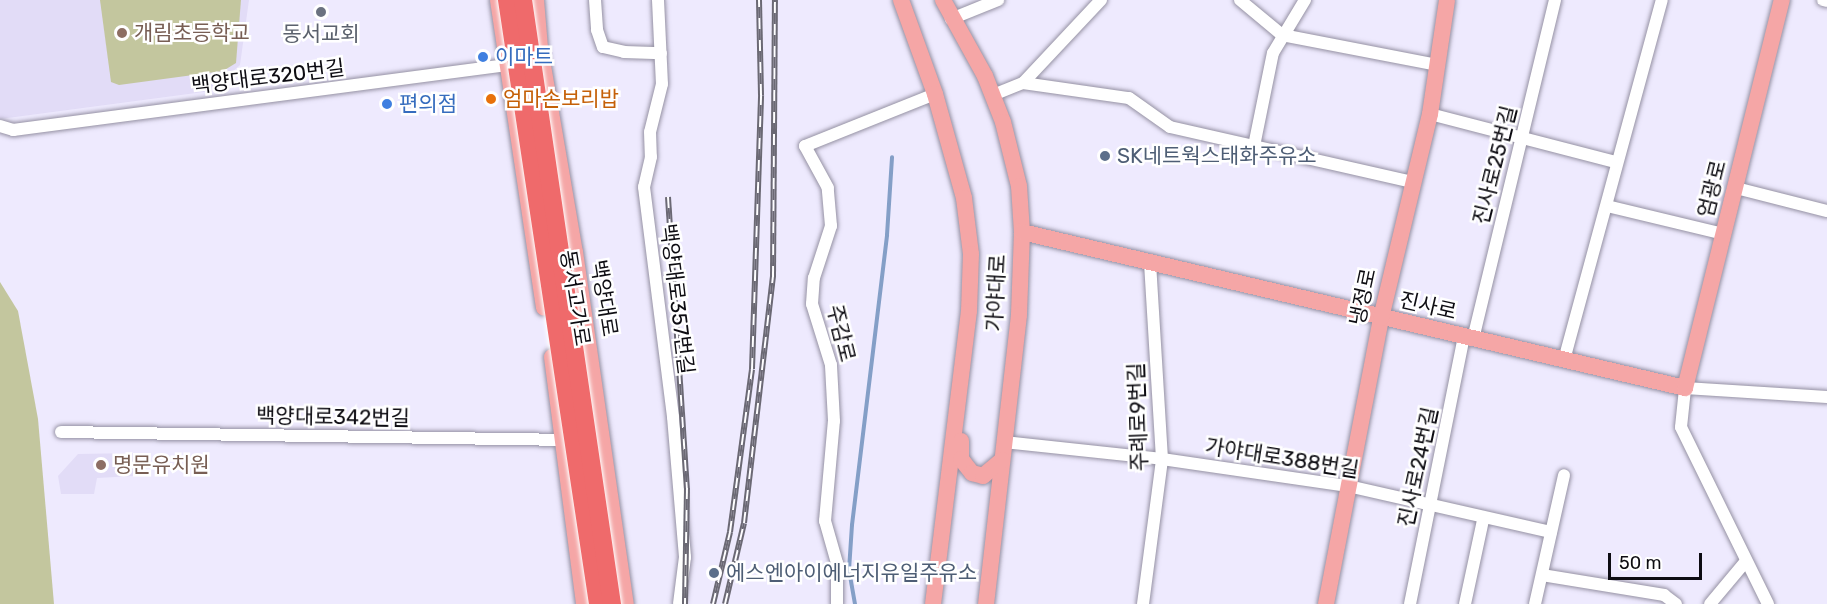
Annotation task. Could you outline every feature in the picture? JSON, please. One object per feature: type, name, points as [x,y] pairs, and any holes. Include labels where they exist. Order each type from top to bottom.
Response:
[{"type":"highway","name":"동서고가로","points":[[507,0],[598,604]]},
{"type":"highway","name":"동서고가로","points":[[523,0],[612,604]]},
{"type":"main road","points":[[498,0],[563,440],[584,604]]},
{"type":"main road","name":"백양대로","points":[[536,0],[542,61],[603,440],[626,604]]},
{"type":"main road","name":"가야대로","points":[[901,0],[935,94],[964,198],[971,254],[962,369],[933,604]]},
{"type":"main road","name":"가야대로","points":[[944,0],[951,19],[993,95],[1019,186],[1022,232],[1019,315],[986,604]]},
{"type":"main road","name":"냉정로","points":[[1326,604],[1381,318],[1430,114],[1447,0]]},
{"type":"main road","name":"엄광로","points":[[1685,388],[1782,0]]},
{"type":"main road","name":"진사로","points":[[1022,232],[1150,265],[1685,388]]},
{"type":"main road","points":[[962,369],[966,389],[961,448],[964,466],[983,476],[1002,459]]},
{"type":"street","points":[[595,0],[597,30],[603,47],[624,52],[661,53]]},
{"type":"street","name":"백양대로357번길","points":[[658,0],[662,84],[650,132],[651,158],[644,187],[673,417],[685,557],[679,604]]},
{"type":"street","points":[[951,19],[998,0]]},
{"type":"street","points":[[993,95],[1023,83],[1101,0]]},
{"type":"street","points":[[1240,0],[1282,35],[1438,65]]},
{"type":"street","points":[[1254,146],[1273,52],[1305,0]]},
{"type":"street","name":"진사로25번길","points":[[1469,338],[1522,138],[1554,0]]},
{"type":"street","points":[[1564,360],[1616,162],[1662,0]]},
{"type":"street","name":"백양대로320번길","points":[[0,126],[13,130],[542,61]]},
{"type":"street","points":[[1023,83],[1130,98],[1170,127],[1412,183]]},
{"type":"street","name":"주감로","points":[[837,604],[837,563],[825,521],[834,421],[831,365],[812,304],[814,278],[831,226],[828,188],[805,146],[935,94]]},
{"type":"street","points":[[1430,114],[1616,162]]},
{"type":"street","points":[[1736,188],[1827,211]]},
{"type":"street","points":[[1606,206],[1724,234]]},
{"type":"street","name":"주례로9번길","points":[[1143,604],[1162,459],[1150,265]]},
{"type":"street","name":"진사로24번길","points":[[1410,604],[1430,504],[1469,338]]},
{"type":"street","points":[[1685,388],[1682,427],[1768,604]]},
{"type":"street","name":"진사로","points":[[1685,388],[1827,397]]},
{"type":"street","name":"백양대로342번길","points":[[61,432],[603,440]]},
{"type":"street","name":"가야대로388번길","points":[[1004,442],[1162,459],[1348,486],[1430,504],[1483,519],[1551,532]]},
{"type":"street","points":[[1535,604],[1564,475]]},
{"type":"street","points":[[1465,604],[1483,519]]},
{"type":"street","points":[[1710,604],[1746,561]]},
{"type":"street","points":[[1542,575],[1664,595],[1676,604]]},
{"type":"shaded area","name":"개림초등학교","points":[[0,0],[249,0],[240,65],[211,91],[0,119]]},
{"type":"shaded area","name":"명문유치원","points":[[134,453],[134,476],[97,478],[94,494],[61,494],[58,476],[78,454]]},
{"type":"green space","points":[[100,0],[241,0],[236,63],[223,71],[119,85],[111,82]]},
{"type":"green space","points":[[0,282],[18,311],[38,419],[54,604],[0,604]]},
{"type":"waterway","points":[[855,604],[849,570],[852,525],[887,235],[892,157]]},
{"type":"railway","points":[[713,604],[730,532],[752,369],[761,95],[759,0]]},
{"type":"railway","points":[[725,604],[744,523],[773,277],[775,0]]},
{"type":"railway","points":[[668,197],[687,488],[685,604]]},
{"type":"place","name":"동서교회","points":[[321,12]]},
{"type":"place","name":"개림초등학교","points":[[122,33]]},
{"type":"place","name":"이마트","points":[[483,57]]},
{"type":"place","name":"엄마손보리밥","points":[[491,99]]},
{"type":"place","name":"편의점","points":[[387,104]]},
{"type":"place","name":"SK네트웍스태화주유소","points":[[1105,156]]},
{"type":"place","name":"명문유치원","points":[[101,465]]},
{"type":"place","name":"에스엔아이에너지유일주유소","points":[[714,573]]}]
